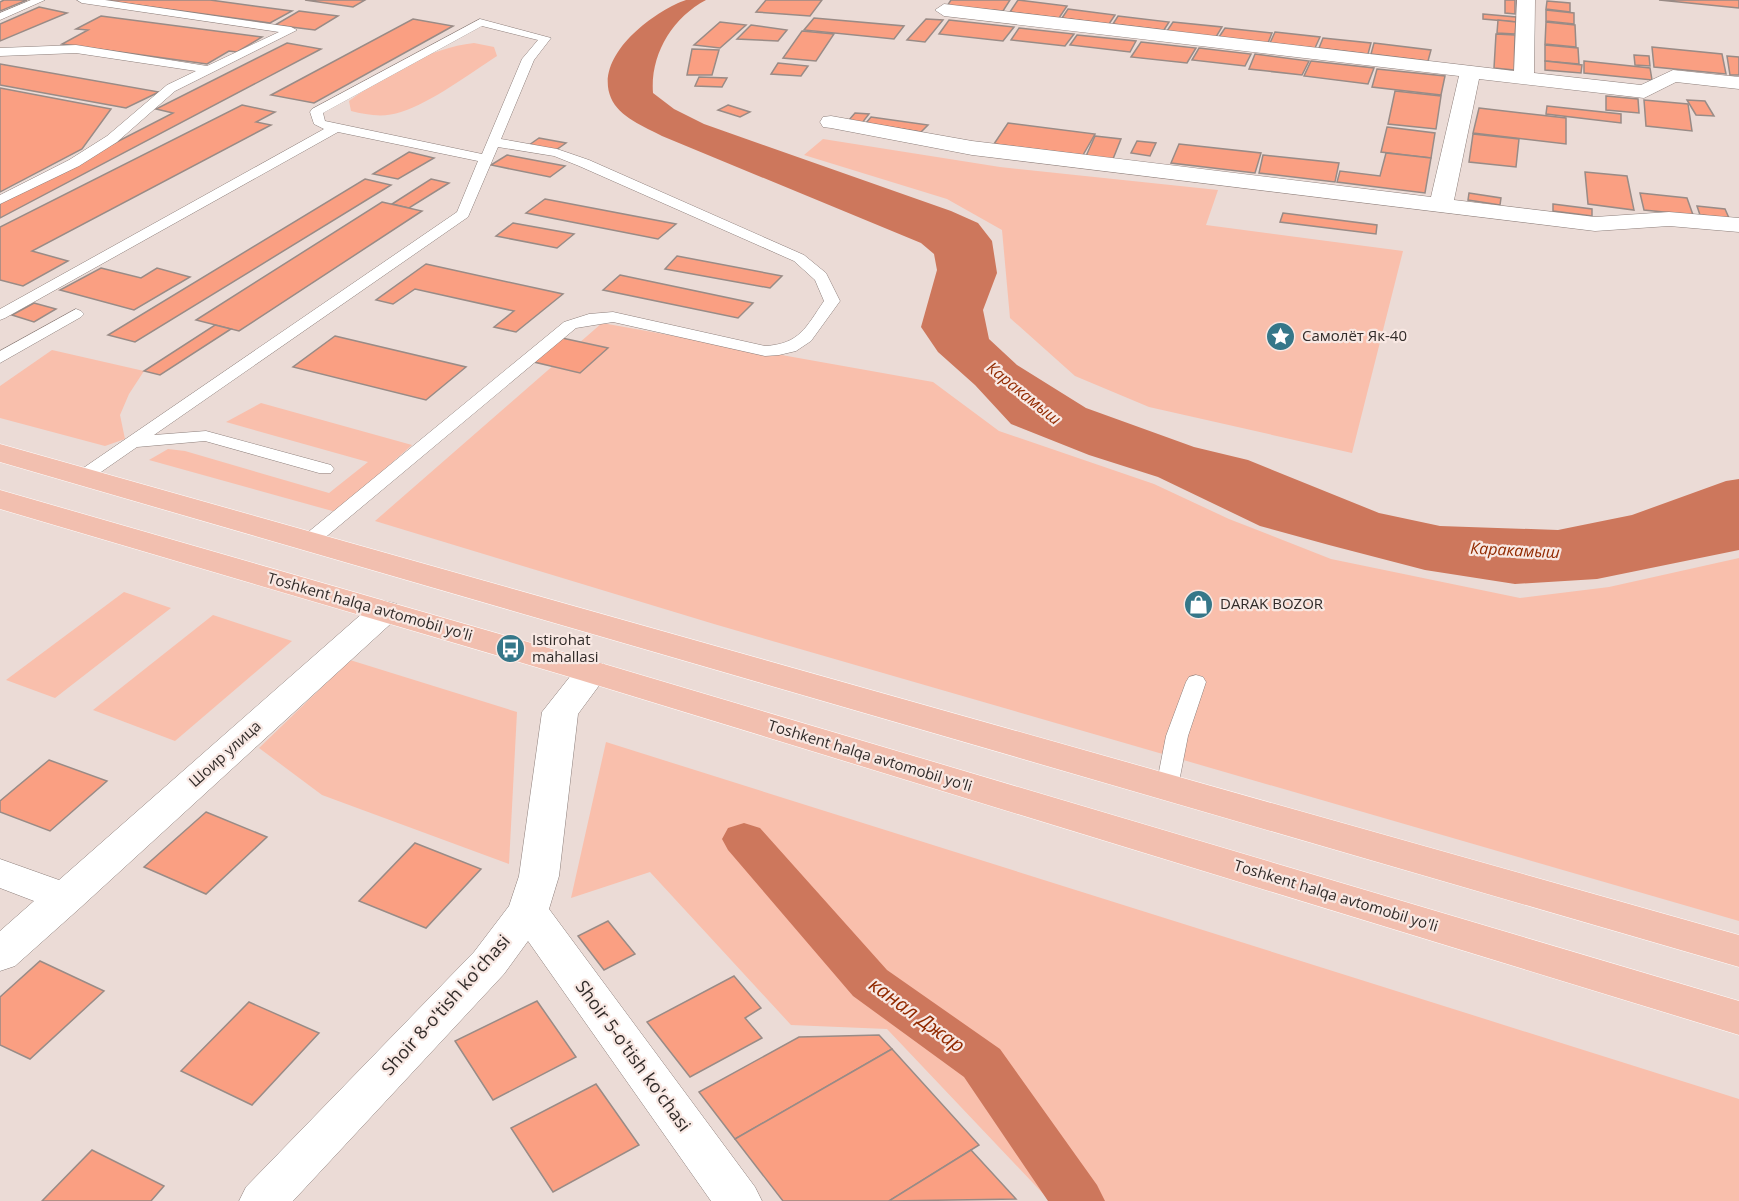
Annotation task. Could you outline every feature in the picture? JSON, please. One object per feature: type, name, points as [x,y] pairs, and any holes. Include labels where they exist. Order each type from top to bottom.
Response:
[{"type":"highway","points":[[0,453],[1739,951]]},
{"type":"highway","name":"Toshkent halqa avtomobil yo'li","points":[[0,500],[592,672],[1739,1018]]},
{"type":"street","points":[[1524,79],[1526,0]]},
{"type":"street","points":[[944,10],[1644,92],[1673,76],[1739,83]]},
{"type":"street","points":[[1441,205],[1470,73]]},
{"type":"street","points":[[831,122],[972,148],[1595,224],[1669,219],[1739,225]]},
{"type":"street","name":"Шоир улица","points":[[0,955],[385,611]]},
{"type":"street","name":"Shoir 8-o'tish ko'chasi","points":[[263,1201],[489,963],[528,911],[538,876],[560,712],[592,672]]},
{"type":"street","points":[[0,873],[66,898]]},
{"type":"street","name":"Shoir 5-o'tish ko'chasi","points":[[528,911],[738,1201]]},
{"type":"lane","points":[[0,17],[39,0]]},
{"type":"lane","points":[[0,200],[74,163],[112,139],[171,88],[291,30],[82,0]]},
{"type":"lane","points":[[82,477],[463,214],[528,59],[545,38],[480,22],[315,112],[320,124],[486,159]]},
{"type":"lane","points":[[0,52],[76,49],[209,70]]},
{"type":"lane","points":[[0,315],[335,128]]},
{"type":"lane","points":[[308,542],[570,325],[590,319],[613,317],[765,351],[785,351],[800,345],[832,301],[828,284],[817,271],[799,258],[584,163],[557,153],[493,142]]},
{"type":"lane","points":[[0,358],[76,314]]},
{"type":"lane","points":[[133,442],[206,436],[325,469]]},
{"type":"lane","points":[[1167,787],[1176,735],[1196,682]]},
{"type":"shaded area","points":[[474,43],[494,47],[497,56],[425,102],[388,115],[369,115],[351,111],[349,101],[393,72],[424,56]]},
{"type":"shaded area","points":[[823,139],[1000,167],[1218,190],[1206,225],[1403,251],[1352,453],[1149,407],[1075,376],[1010,318],[1002,230],[947,199],[804,155]]},
{"type":"shaded area","points":[[602,323],[933,382],[999,431],[1154,484],[1229,519],[1331,559],[1520,598],[1609,587],[1739,558],[1739,921],[714,624],[375,521]]},
{"type":"shaded area","points":[[52,350],[144,371],[129,394],[120,415],[125,439],[105,446],[0,418],[0,386]]},
{"type":"shaded area","points":[[261,403],[412,445],[336,512],[149,460],[168,449],[185,451],[329,493],[368,462],[226,422]]},
{"type":"shaded area","points":[[124,592],[171,608],[55,698],[6,680]]},
{"type":"shaded area","points":[[213,615],[292,641],[175,741],[93,710]]},
{"type":"shaded area","points":[[350,660],[517,712],[509,864],[322,795],[259,748]]},
{"type":"shaded area","points":[[606,742],[1739,1099],[1739,1201],[1050,1201],[887,1029],[791,1025],[650,872],[571,898]]},
{"type":"water","name":"Каракамыш","points":[[686,0],[706,0],[683,17],[666,39],[655,65],[653,93],[674,109],[704,124],[951,211],[978,223],[992,241],[997,273],[983,310],[989,339],[1017,365],[1086,408],[1194,447],[1248,460],[1379,513],[1440,526],[1558,530],[1632,515],[1726,481],[1739,479],[1739,550],[1597,579],[1515,584],[1425,570],[1260,526],[1158,477],[1089,455],[1011,424],[975,385],[938,352],[921,327],[937,270],[934,254],[921,243],[662,136],[633,121],[615,105],[608,82],[618,51],[643,25],[658,14]]},
{"type":"building","points":[[27,0],[0,11],[0,2]]},
{"type":"building","points":[[100,0],[210,0],[292,11],[270,23]]},
{"type":"building","points":[[305,0],[365,0],[353,7]]},
{"type":"building","points":[[766,0],[822,0],[810,16],[756,12]]},
{"type":"building","points":[[951,0],[1010,0],[1003,11],[947,6]]},
{"type":"building","points":[[1018,0],[1067,6],[1059,18],[1010,12]]},
{"type":"building","points":[[1505,0],[1515,0],[1515,14],[1505,13]]},
{"type":"building","points":[[1659,0],[1739,0],[1739,8]]},
{"type":"building","points":[[1547,1],[1570,3],[1570,12],[1546,9]]},
{"type":"building","points":[[39,7],[67,13],[0,41],[0,24]]},
{"type":"building","points":[[1068,9],[1115,15],[1109,24],[1062,18]]},
{"type":"building","points":[[1546,10],[1574,13],[1574,24],[1546,21]]},
{"type":"building","points":[[299,11],[338,16],[315,30],[275,25]]},
{"type":"building","points":[[1483,14],[1516,17],[1516,22],[1483,19]]},
{"type":"building","points":[[101,16],[262,37],[237,52],[229,51],[207,64],[62,44],[88,30],[76,29]]},
{"type":"building","points":[[1118,16],[1169,22],[1164,30],[1113,24]]},
{"type":"building","points":[[814,18],[904,26],[894,39],[804,30]]},
{"type":"building","points":[[413,19],[453,26],[314,103],[271,95]]},
{"type":"building","points":[[926,19],[943,20],[925,42],[907,40]]},
{"type":"building","points":[[949,20],[1014,27],[1003,41],[939,34]]},
{"type":"building","points":[[1498,20],[1516,22],[1515,34],[1497,33]]},
{"type":"building","points":[[720,22],[746,25],[720,48],[694,45]]},
{"type":"building","points":[[1173,22],[1222,27],[1216,37],[1167,31]]},
{"type":"building","points":[[1546,22],[1575,25],[1576,47],[1545,44]]},
{"type":"building","points":[[751,25],[787,30],[778,41],[737,39]]},
{"type":"building","points":[[1019,28],[1074,34],[1065,46],[1011,40]]},
{"type":"building","points":[[1225,28],[1272,33],[1268,43],[1219,37]]},
{"type":"building","points":[[802,31],[834,34],[816,61],[783,58]]},
{"type":"building","points":[[1275,32],[1320,37],[1315,48],[1270,43]]},
{"type":"building","points":[[1496,34],[1515,35],[1514,70],[1494,68]]},
{"type":"building","points":[[1077,35],[1136,41],[1130,52],[1070,45]]},
{"type":"building","points":[[1323,38],[1371,43],[1368,54],[1319,48]]},
{"type":"building","points":[[1141,42],[1196,48],[1187,63],[1131,57]]},
{"type":"building","points":[[287,43],[321,49],[0,218],[0,202],[173,113],[156,109]]},
{"type":"building","points":[[1374,43],[1431,50],[1428,61],[1371,54]]},
{"type":"building","points":[[1545,45],[1578,48],[1579,64],[1545,61]]},
{"type":"building","points":[[1652,47],[1722,54],[1726,74],[1654,67]]},
{"type":"building","points":[[1199,48],[1251,54],[1245,66],[1192,60]]},
{"type":"building","points":[[692,49],[719,50],[712,75],[687,75]]},
{"type":"building","points":[[1255,54],[1309,61],[1302,75],[1249,69]]},
{"type":"building","points":[[1634,55],[1649,56],[1650,66],[1635,65]]},
{"type":"building","points":[[1727,56],[1739,57],[1739,75],[1730,75]]},
{"type":"building","points":[[1311,61],[1374,68],[1368,84],[1304,76]]},
{"type":"building","points":[[1545,61],[1582,65],[1581,73],[1545,70]]},
{"type":"building","points":[[1584,61],[1650,68],[1652,80],[1584,73]]},
{"type":"building","points":[[778,63],[808,66],[801,76],[771,74]]},
{"type":"building","points":[[0,64],[159,92],[126,108],[0,85]]},
{"type":"building","points":[[1377,69],[1445,76],[1441,95],[1372,87]]},
{"type":"building","points":[[699,77],[727,78],[722,87],[695,86]]},
{"type":"building","points":[[0,88],[111,109],[82,149],[0,192]]},
{"type":"building","points":[[1395,91],[1441,96],[1436,129],[1388,124]]},
{"type":"building","points":[[1606,96],[1638,99],[1639,113],[1606,110]]},
{"type":"building","points":[[1644,100],[1688,104],[1692,131],[1646,126]]},
{"type":"building","points":[[1687,100],[1705,101],[1714,116],[1696,115]]},
{"type":"building","points":[[242,105],[275,112],[256,122],[271,125],[32,251],[68,261],[23,286],[0,280],[0,227]]},
{"type":"building","points":[[728,105],[750,112],[740,117],[718,110]]},
{"type":"building","points":[[1547,106],[1621,114],[1621,123],[1546,114]]},
{"type":"building","points":[[1479,108],[1566,118],[1566,144],[1473,133]]},
{"type":"building","points":[[855,113],[869,114],[862,123],[849,120]]},
{"type":"building","points":[[871,117],[928,125],[921,132],[866,123]]},
{"type":"building","points":[[1008,123],[1095,134],[1083,155],[994,144]]},
{"type":"building","points":[[1387,127],[1435,133],[1431,158],[1381,152]]},
{"type":"building","points":[[1473,134],[1519,139],[1516,167],[1469,162]]},
{"type":"building","points":[[1095,136],[1121,139],[1113,159],[1086,156]]},
{"type":"building","points":[[539,138],[566,143],[556,150],[529,145]]},
{"type":"building","points":[[1137,141],[1156,143],[1150,156],[1131,153]]},
{"type":"building","points":[[1179,144],[1261,153],[1255,173],[1171,163]]},
{"type":"building","points":[[409,152],[434,158],[398,179],[373,174]]},
{"type":"building","points":[[1386,153],[1431,158],[1425,193],[1337,182],[1340,171],[1380,176]]},
{"type":"building","points":[[507,155],[565,166],[550,177],[491,165]]},
{"type":"building","points":[[1263,155],[1339,163],[1335,182],[1259,173]]},
{"type":"building","points":[[1585,172],[1627,176],[1634,210],[1588,204]]},
{"type":"building","points":[[365,179],[391,185],[135,342],[108,335]]},
{"type":"building","points":[[431,179],[449,183],[409,208],[392,204]]},
{"type":"building","points":[[1469,193],[1501,198],[1500,205],[1468,200]]},
{"type":"building","points":[[1640,193],[1687,198],[1693,215],[1644,210]]},
{"type":"building","points":[[545,199],[676,224],[658,239],[526,213]]},
{"type":"building","points":[[382,202],[422,211],[239,331],[196,320]]},
{"type":"building","points":[[1553,204],[1592,209],[1592,216],[1553,211]]},
{"type":"building","points":[[1697,206],[1725,209],[1729,218],[1700,215]]},
{"type":"building","points":[[1283,213],[1377,225],[1376,234],[1280,222]]},
{"type":"building","points":[[513,223],[574,234],[557,248],[496,236]]},
{"type":"building","points":[[677,256],[782,276],[770,288],[665,269]]},
{"type":"building","points":[[426,264],[563,294],[516,332],[494,327],[514,311],[415,289],[393,304],[376,300]]},
{"type":"building","points":[[101,268],[141,278],[157,268],[190,277],[134,310],[60,290]]},
{"type":"building","points":[[620,275],[753,303],[738,318],[603,290]]},
{"type":"building","points":[[34,303],[56,309],[34,322],[12,315]]},
{"type":"building","points":[[215,325],[231,329],[160,375],[144,371]]},
{"type":"building","points":[[335,336],[466,367],[426,400],[293,367]]},
{"type":"building","points":[[562,338],[608,348],[580,373],[534,362]]},
{"type":"building","points":[[49,760],[107,781],[50,831],[0,812],[0,801]]},
{"type":"building","points":[[206,812],[267,837],[206,894],[144,867]]},
{"type":"building","points":[[415,843],[481,869],[426,928],[359,901]]},
{"type":"building","points":[[608,921],[635,954],[604,970],[578,936]]},
{"type":"building","points":[[40,961],[104,991],[30,1059],[0,1045],[0,997]]},
{"type":"building","points":[[734,976],[761,1008],[745,1018],[762,1038],[690,1077],[647,1022]]},
{"type":"building","points":[[537,1001],[576,1057],[493,1100],[455,1041]]},
{"type":"building","points":[[249,1002],[319,1033],[252,1105],[181,1071]]},
{"type":"building","points":[[879,1035],[892,1049],[735,1139],[699,1092],[799,1037]]},
{"type":"building","points":[[892,1049],[979,1145],[889,1201],[783,1201],[735,1139]]},
{"type":"building","points":[[596,1084],[639,1145],[553,1192],[511,1128]]},
{"type":"building","points":[[92,1150],[164,1186],[151,1201],[42,1201]]},
{"type":"building","points":[[971,1150],[1016,1199],[889,1201]]},
{"type":"waterway","name":"канал Джар","points":[[744,839],[870,983],[982,1063],[1078,1201]]},
{"type":"place","name":"Самолёт Як-40","points":[[1281,336]]},
{"type":"place","name":"DARAK BOZOR","points":[[1199,604]]},
{"type":"place","name":"Istirohat mahallasi","points":[[511,649]]}]
